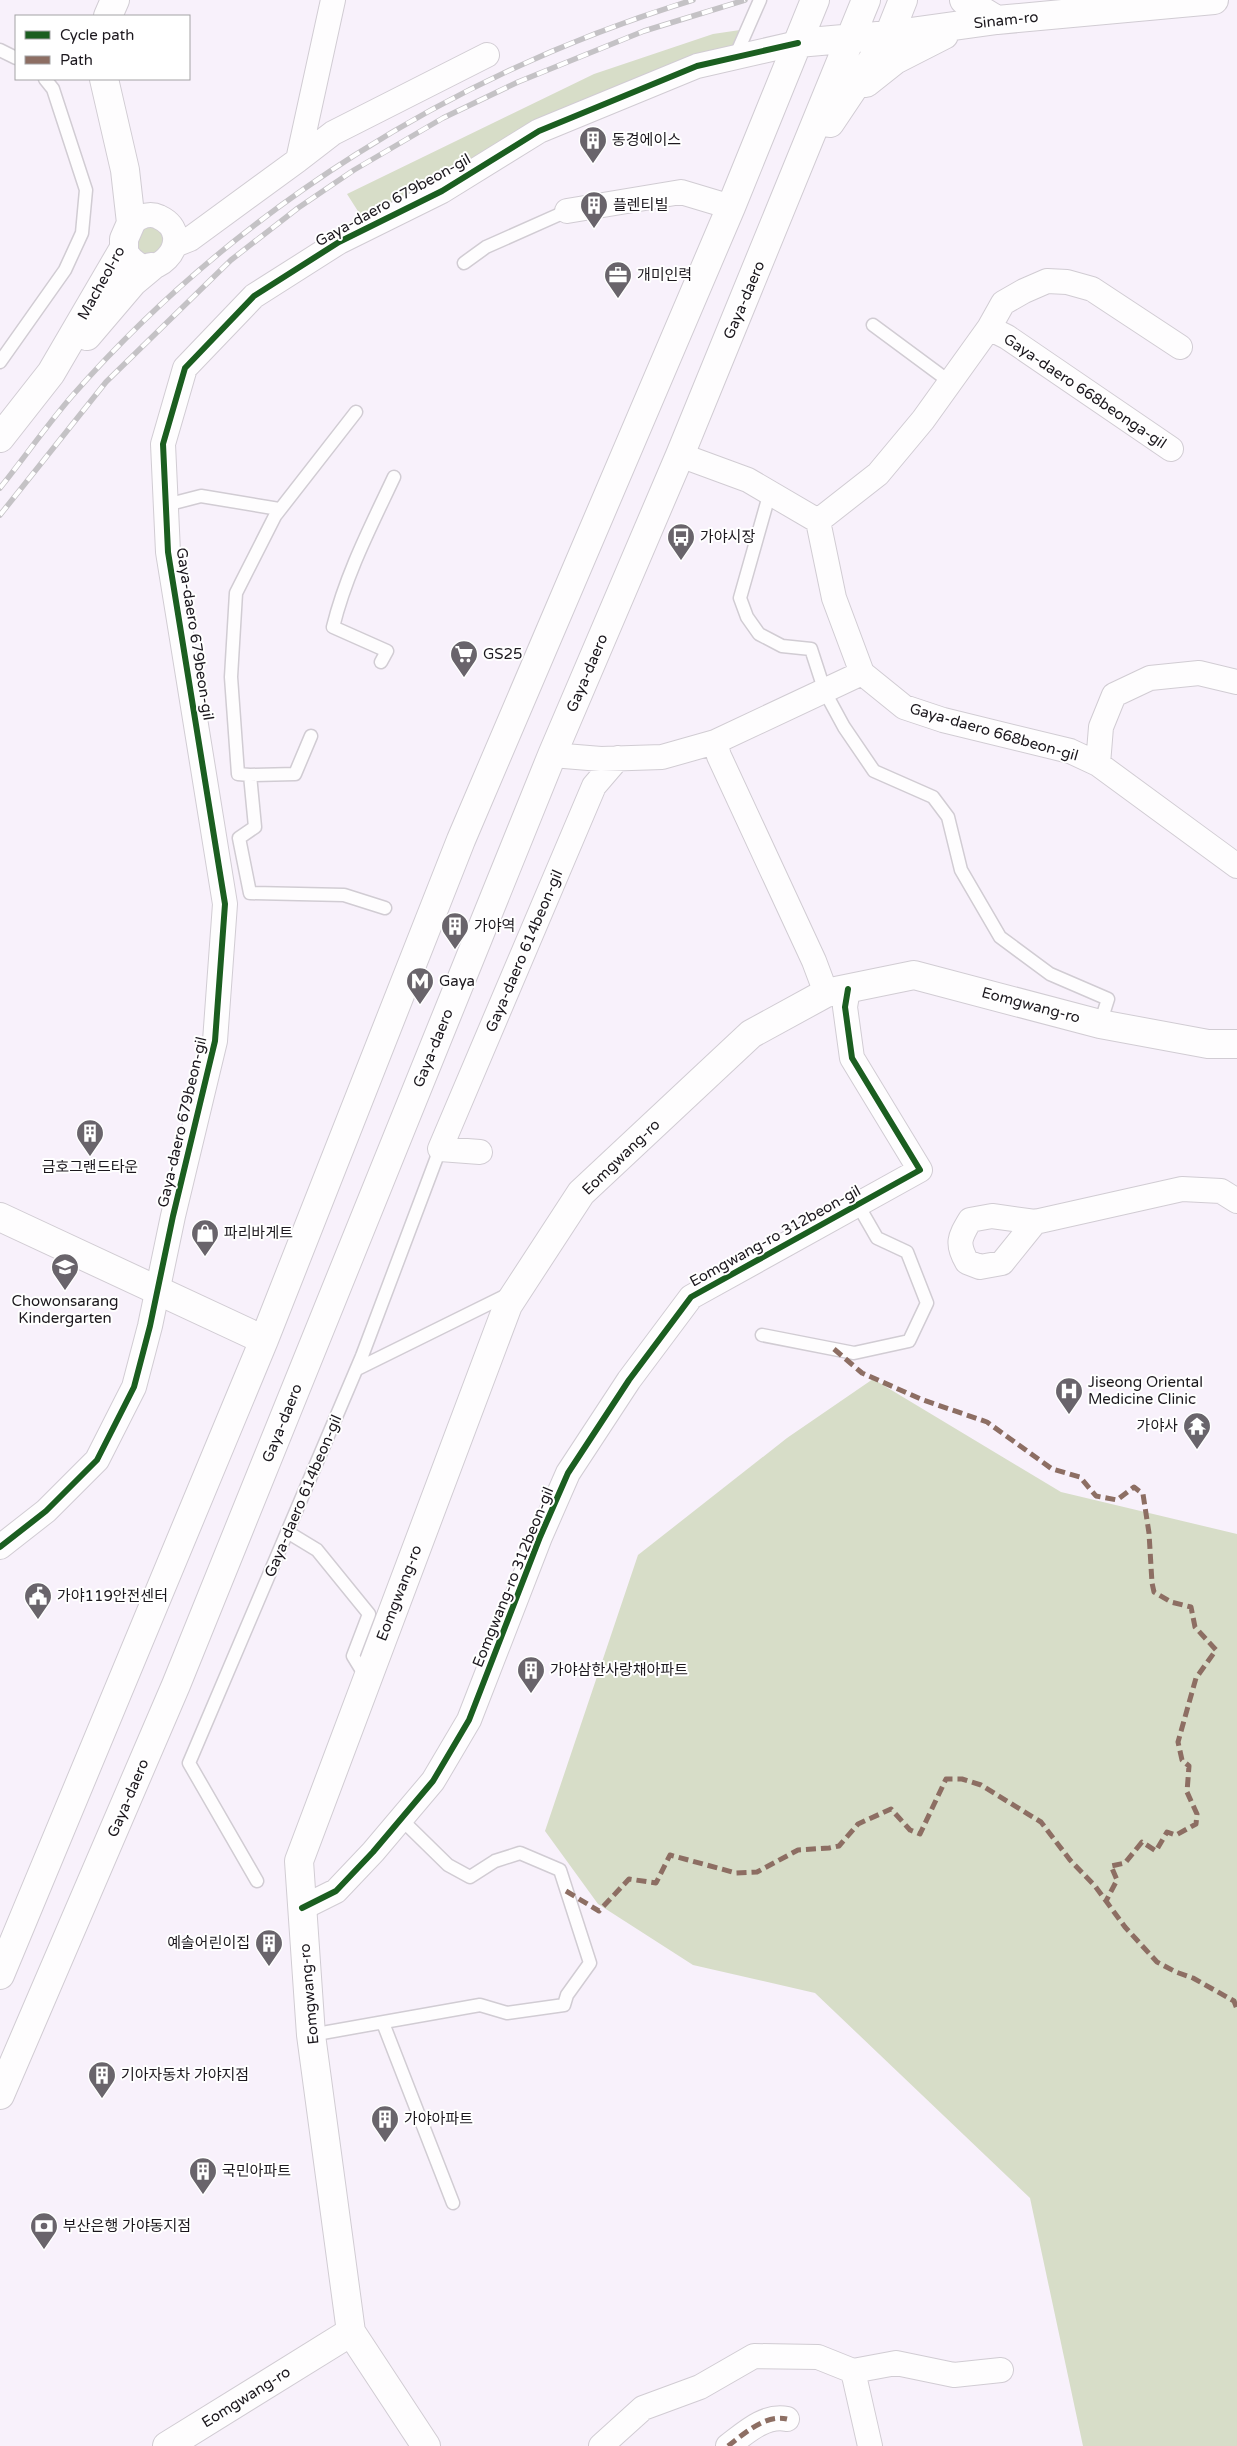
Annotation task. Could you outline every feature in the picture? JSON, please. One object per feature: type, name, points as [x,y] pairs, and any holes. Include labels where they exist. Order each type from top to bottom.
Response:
[{"type":"main road","points":[[108,15],[115,0]]},
{"type":"main road","points":[[0,1975],[264,1340],[461,840],[731,207],[815,0]]},
{"type":"main road","name":"Gaya-daero","points":[[0,2095],[176,1684],[552,755],[794,181],[866,0]]},
{"type":"main road","points":[[794,181],[843,101],[890,35],[903,0]]},
{"type":"main road","name":"Sinam-ro","points":[[798,43],[890,35],[963,12],[997,20],[1214,0]]},
{"type":"main road","points":[[843,101],[895,60],[963,12]]},
{"type":"main road","points":[[104,80],[126,170],[127,235]]},
{"type":"main road","name":"Macheol-ro","points":[[0,438],[51,373],[127,235]]},
{"type":"main road","points":[[51,373],[81,343],[133,282],[151,267]]},
{"type":"main road","name":"Eomgwang-ro","points":[[426,2446],[351,2332],[311,2035],[299,1860],[508,1305],[582,1193],[752,1034],[837,991],[914,975],[1100,1024],[1208,1044],[1237,1044]]},
{"type":"main road","points":[[0,1217],[158,1293],[264,1340]]},
{"type":"main road","name":"Eomgwang-ro","points":[[173,2444],[351,2332]]},
{"type":"street","points":[[298,160],[333,0]]},
{"type":"street","name":"Gaya-daero 679beon-gil","points":[[0,1547],[46,1511],[97,1460],[134,1386],[158,1293],[173,1216],[215,1041],[225,904],[206,774],[168,552],[163,444],[185,368],[254,296],[339,242],[442,191],[539,131],[698,66],[798,43]]},
{"type":"street","points":[[175,244],[190,239],[333,133],[487,54]]},
{"type":"street","points":[[568,211],[681,192],[731,207]]},
{"type":"street","points":[[146,215],[155,215],[164,219],[175,235],[175,244],[166,260],[151,267],[134,262],[127,235],[146,215]]},
{"type":"street","points":[[989,328],[1003,303],[1047,280],[1067,282],[1092,289],[1180,347]]},
{"type":"street","name":"Gaya-daero 668beonga-gil","points":[[818,521],[878,474],[923,420],[989,328],[1007,337],[1171,449]]},
{"type":"street","points":[[552,755],[601,759],[662,757],[715,742],[862,673],[834,598],[818,521],[748,480],[680,455]]},
{"type":"street","name":"Gaya-daero 668beon-gil","points":[[862,673],[904,707],[943,720],[1070,751],[1098,764],[1237,866]]},
{"type":"street","points":[[1098,764],[1100,727],[1114,695],[1150,678],[1199,674],[1237,682]]},
{"type":"street","points":[[715,742],[719,756],[814,960],[837,991]]},
{"type":"street","name":"Gaya-daero 614beon-gil","points":[[440,1150],[594,786],[618,758]]},
{"type":"street","name":"Eomgwang-ro 312beon-gil","points":[[302,1908],[336,1891],[434,1780],[469,1720],[540,1537],[568,1473],[629,1380],[691,1297],[920,1170],[852,1058],[845,1007],[837,991]]},
{"type":"street","points":[[440,1150],[480,1152]]},
{"type":"street","points":[[1035,1222],[1002,1263],[980,1267],[967,1262],[961,1251],[960,1238],[970,1220],[992,1216],[1035,1222],[1182,1189],[1221,1191],[1237,1201]]},
{"type":"street","points":[[601,2446],[643,2408],[700,2387],[754,2356],[818,2357],[853,2371],[896,2364],[954,2375],[1001,2370]]},
{"type":"street","points":[[853,2371],[870,2446]]},
{"type":"street","points":[[728,2446],[757,2424],[780,2417],[787,2419]]},
{"type":"lane","points":[[735,57],[760,0]]},
{"type":"lane","points":[[0,50],[15,58]]},
{"type":"lane","points":[[0,362],[65,270],[82,233],[86,190],[53,89],[46,80]]},
{"type":"lane","points":[[464,263],[486,248],[568,211]]},
{"type":"lane","points":[[873,325],[950,382]]},
{"type":"lane","points":[[311,736],[295,774],[238,774],[231,677],[236,593],[279,509],[356,412]]},
{"type":"lane","points":[[381,662],[387,651],[333,627],[339,604],[359,549],[394,477]]},
{"type":"lane","points":[[770,492],[740,598],[747,617],[759,634],[782,646],[811,649],[825,692],[844,727],[874,771],[933,797],[948,817],[961,870],[1000,937],[1050,974],[1108,998],[1100,1024]]},
{"type":"lane","points":[[166,505],[201,496],[279,509]]},
{"type":"lane","points":[[250,774],[255,827],[239,838],[250,893],[344,896],[385,908]]},
{"type":"lane","name":"Gaya-daero 614beon-gil","points":[[257,1881],[189,1763],[357,1369],[440,1150]]},
{"type":"lane","points":[[762,1335],[854,1353],[909,1341],[927,1303],[907,1252],[877,1238],[858,1205]]},
{"type":"lane","points":[[357,1369],[518,1289]]},
{"type":"lane","points":[[288,1533],[317,1550],[369,1614],[353,1656],[367,1679]]},
{"type":"lane","points":[[311,2035],[480,2005],[507,2013],[564,2005],[567,1995],[590,1963],[560,1870],[520,1853],[495,1861],[470,1877],[448,1865],[401,1819]]},
{"type":"lane","points":[[383,2023],[453,2203]]},
{"type":"green space","points":[[740,30],[735,57],[697,66],[393,215],[361,216],[347,194],[594,74],[713,34]]},
{"type":"green space","points":[[150,222],[166,234],[163,253],[142,258],[132,233]]},
{"type":"green space","points":[[873,1379],[1061,1492],[1237,1534],[1237,2446],[1083,2446],[1030,2198],[815,1993],[693,1965],[598,1904],[545,1831],[638,1555],[787,1438]]},
{"type":"railway","points":[[0,488],[72,396],[136,328],[205,265],[278,208],[355,155],[436,108],[519,66],[605,30],[693,0]]},
{"type":"railway","points":[[0,515],[106,382],[231,260],[298,208],[354,170],[443,118],[518,82],[644,31],[745,0]]},
{"type":"marked path","points":[[834,1349],[862,1373],[923,1400],[987,1422],[1052,1469],[1080,1477],[1096,1496],[1117,1500],[1134,1487],[1143,1494],[1149,1533],[1154,1592],[1171,1602],[1191,1607],[1195,1627],[1216,1650],[1196,1678],[1178,1742],[1182,1760],[1189,1766],[1187,1792],[1197,1814],[1196,1824],[1176,1835],[1167,1832],[1156,1851],[1142,1842],[1125,1863],[1111,1866],[1117,1880],[1106,1901]]},
{"type":"marked path","points":[[566,1891],[599,1911],[629,1879],[656,1883],[670,1855],[736,1873],[757,1872],[798,1850],[839,1846],[858,1824],[891,1809],[910,1830],[920,1834],[946,1779],[962,1779],[981,1785],[1041,1822],[1070,1860],[1095,1886],[1125,1927],[1157,1962],[1193,1978],[1234,2001],[1237,2009]]},
{"type":"marked path","points":[[728,2446],[763,2422],[771,2419],[787,2419]]},
{"type":"cycle path","points":[[0,1547],[46,1511],[97,1460],[134,1387],[150,1326],[173,1216],[215,1041],[225,904],[168,552],[163,444],[185,368],[254,296],[339,242],[442,191],[539,131],[697,66],[798,43]]},
{"type":"cycle path","points":[[302,1908],[336,1891],[373,1852],[433,1781],[469,1720],[540,1537],[568,1473],[629,1380],[691,1297],[920,1170],[852,1058],[845,1007],[848,989]]},
{"type":"place","name":"동경에이스","points":[[593,164]]},
{"type":"place","name":"플렌티빌","points":[[594,229]]},
{"type":"place","name":"개미인력","points":[[618,299]]},
{"type":"place","name":"가야시장","points":[[681,561]]},
{"type":"place","name":"GS25","points":[[464,678]]},
{"type":"place","name":"가야역","points":[[455,950]]},
{"type":"place","name":"Gaya","points":[[420,1005]]},
{"type":"place","name":"금호그랜드타운","points":[[90,1157]]},
{"type":"place","name":"파리바게트","points":[[205,1257]]},
{"type":"place","name":"Chowonsarang Kindergarten","points":[[65,1291]]},
{"type":"place","name":"Jiseong Oriental Medicine Clinic","points":[[1069,1415]]},
{"type":"place","name":"가야사","points":[[1197,1450]]},
{"type":"place","name":"가야119안전센터","points":[[38,1620]]},
{"type":"place","name":"가야삼한사랑채아파트","points":[[531,1694]]},
{"type":"place","name":"예솔어린이집","points":[[269,1967]]},
{"type":"place","name":"기아자동차 가야지점","points":[[102,2099]]},
{"type":"place","name":"가야아파트","points":[[385,2143]]},
{"type":"place","name":"국민아파트","points":[[203,2195]]},
{"type":"place","name":"부산은행 가야동지점","points":[[44,2250]]}]
